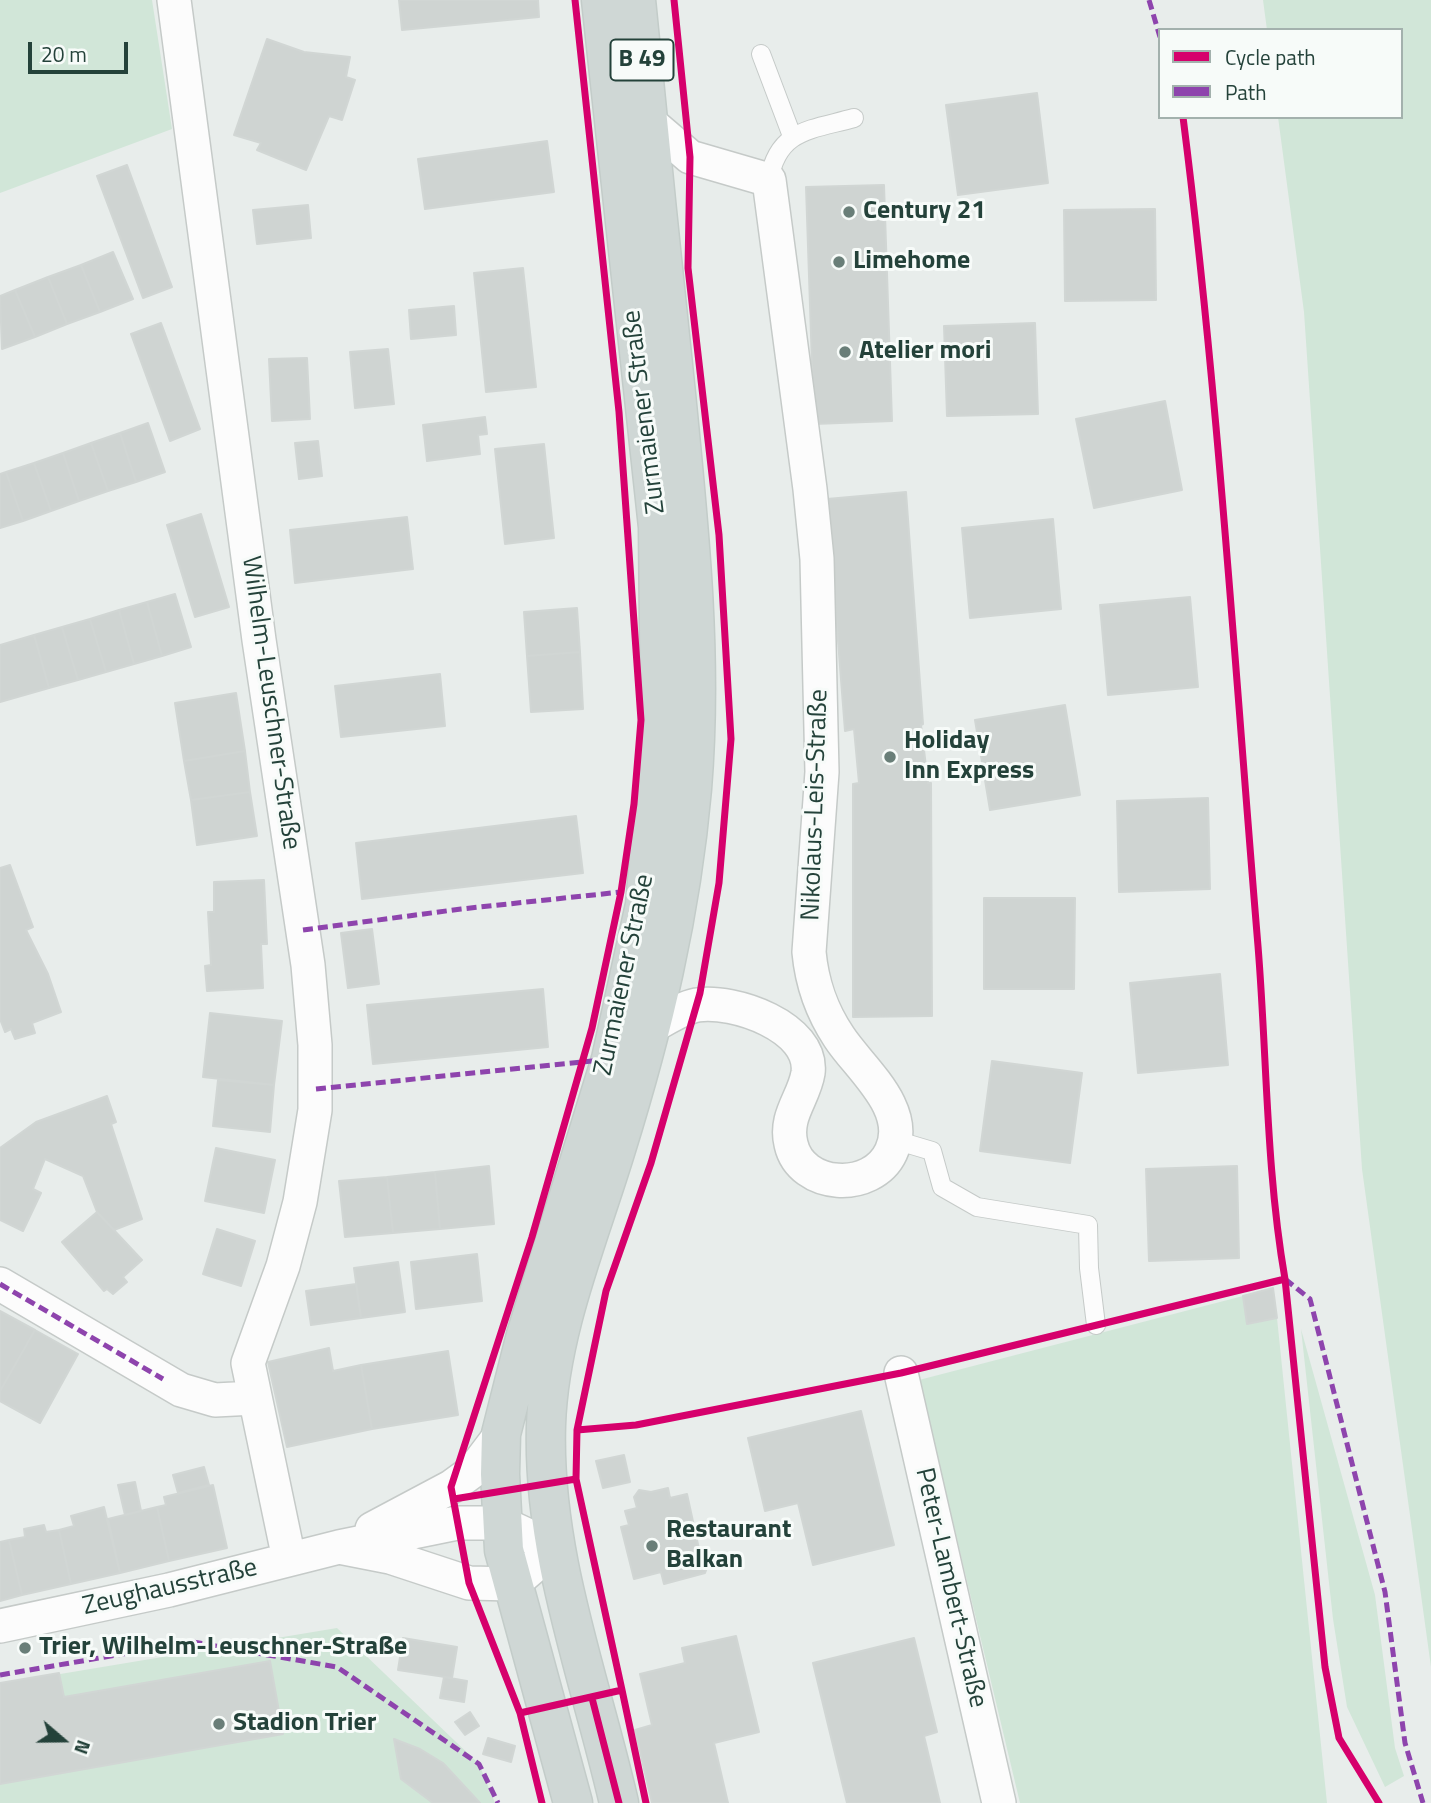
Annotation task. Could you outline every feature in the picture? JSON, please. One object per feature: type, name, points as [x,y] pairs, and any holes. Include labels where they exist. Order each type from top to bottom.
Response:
[{"type":"main road","name":"Zurmaiener Straße","points":[[573,1803],[513,1584],[501,1523],[501,1433],[526,1335],[614,1046],[645,905],[660,729],[658,527],[601,0]]},
{"type":"main road","name":"Zurmaiener Straße","points":[[619,1803],[560,1580],[546,1482],[546,1421],[550,1380],[561,1327],[654,1025],[675,926],[691,798],[695,629],[690,544],[636,0]]},
{"type":"street","name":"Wilhelm-Leuschner-Straße","points":[[174,0],[259,640],[307,953],[315,1045],[315,1110],[307,1168],[283,1266],[249,1354],[254,1398],[281,1512],[289,1559]]},
{"type":"street","points":[[648,121],[690,157],[769,180]]},
{"type":"street","name":"Nikolaus-Leis-Straße","points":[[769,180],[817,559],[822,772],[809,952],[811,977],[821,1007],[839,1037],[876,1083],[889,1105],[895,1125],[895,1140]]},
{"type":"street","points":[[654,1025],[696,1005],[723,1004],[748,1008],[785,1031],[800,1047],[807,1062],[808,1074],[790,1118],[791,1145],[801,1161],[815,1172],[849,1182],[866,1178],[885,1161],[895,1140]]},
{"type":"street","points":[[0,1284],[181,1390],[215,1400],[254,1398]]},
{"type":"street","name":"Peter-Lambert-Straße","points":[[901,1373],[999,1803]]},
{"type":"street","name":"Zeughausstraße","points":[[339,1547],[451,1487],[473,1471],[501,1433]]},
{"type":"street","name":"Zeughausstraße","points":[[0,1626],[169,1590],[339,1547],[457,1523],[501,1523],[555,1548]]},
{"type":"street","name":"Zeughausstraße","points":[[339,1547],[390,1557],[469,1583],[513,1584]]},
{"type":"street","points":[[513,1584],[555,1548]]},
{"type":"lane","points":[[761,54],[792,136]]},
{"type":"lane","points":[[769,180],[773,159],[792,136],[854,118]]},
{"type":"lane","points":[[895,1140],[932,1151],[942,1186],[977,1207],[1088,1225],[1089,1268],[1096,1325]]},
{"type":"green space","points":[[0,0],[152,0],[172,129],[0,193]]},
{"type":"green space","points":[[1263,0],[1431,0],[1431,1667],[1362,1169],[1304,312],[1278,119],[1403,119],[1403,28],[1267,28]]},
{"type":"green space","points":[[1243,1296],[1247,1324],[1277,1318],[1327,1803],[1020,1803],[919,1380]]},
{"type":"green space","points":[[1301,1329],[1375,1595],[1395,1748],[1404,1776],[1385,1787],[1347,1707],[1333,1619]]},
{"type":"green space","name":"Stadion Trier","points":[[337,1628],[479,1764],[495,1803],[0,1803],[0,1684]]},
{"type":"building","points":[[399,0],[538,0],[539,17],[402,30]]},
{"type":"building","points":[[267,39],[304,52],[350,57],[346,77],[355,80],[342,120],[329,116],[306,170],[257,150],[261,143],[234,135]]},
{"type":"building","points":[[1037,93],[1048,183],[958,195],[946,105]]},
{"type":"building","points":[[547,141],[554,192],[425,209],[418,159]]},
{"type":"building","points":[[127,165],[172,287],[143,298],[97,176]]},
{"type":"building","points":[[884,185],[892,421],[814,424],[806,187]]},
{"type":"building","points":[[308,205],[311,238],[257,244],[253,210]]},
{"type":"building","points":[[1155,209],[1156,300],[1065,301],[1064,210]]},
{"type":"building","points":[[113,252],[133,299],[100,312],[81,265]]},
{"type":"building","points":[[81,265],[100,312],[67,324],[48,277]]},
{"type":"building","points":[[523,268],[536,387],[486,392],[474,273]]},
{"type":"building","points":[[48,277],[67,324],[35,337],[15,290]]},
{"type":"building","points":[[15,290],[35,337],[2,349],[0,296]]},
{"type":"building","points":[[454,306],[456,335],[411,339],[409,310]]},
{"type":"building","points":[[161,323],[200,429],[170,441],[131,334]]},
{"type":"building","points":[[1035,323],[1038,414],[947,416],[944,326]]},
{"type":"building","points":[[388,349],[394,404],[355,408],[350,352]]},
{"type":"building","points":[[307,358],[310,419],[272,421],[269,359]]},
{"type":"building","points":[[1165,401],[1182,490],[1094,508],[1076,419]]},
{"type":"building","points":[[485,417],[487,434],[478,435],[480,454],[427,461],[423,425]]},
{"type":"building","points":[[148,423],[165,472],[136,482],[120,433]]},
{"type":"building","points":[[120,433],[136,482],[108,491],[91,443]]},
{"type":"building","points":[[318,441],[322,476],[299,479],[295,443]]},
{"type":"building","points":[[91,443],[108,491],[79,501],[63,453]]},
{"type":"building","points":[[544,444],[554,538],[505,544],[495,449]]},
{"type":"building","points":[[63,453],[79,501],[51,511],[34,463]]},
{"type":"building","points":[[34,463],[51,511],[23,521],[6,472]]},
{"type":"building","points":[[6,472],[23,521],[0,528],[0,474]]},
{"type":"building","name":"Holiday Inn Express","points":[[906,492],[921,725],[928,783],[931,783],[932,1016],[853,1017],[853,784],[859,783],[854,729],[845,731],[827,499]]},
{"type":"building","points":[[201,514],[229,607],[195,617],[167,525]]},
{"type":"building","points":[[407,517],[413,569],[295,583],[290,530]]},
{"type":"building","points":[[1053,519],[1061,609],[970,618],[962,528]]},
{"type":"building","points":[[175,594],[191,647],[162,656],[147,602]]},
{"type":"building","points":[[1190,597],[1198,687],[1108,695],[1100,605]]},
{"type":"building","points":[[147,602],[162,656],[134,664],[119,610]]},
{"type":"building","points":[[577,608],[580,652],[527,656],[524,612]]},
{"type":"building","points":[[119,610],[134,664],[106,672],[90,619]]},
{"type":"building","points":[[90,619],[106,672],[78,680],[62,627]]},
{"type":"building","points":[[62,627],[78,680],[49,688],[34,635]]},
{"type":"building","points":[[34,635],[49,688],[0,702],[0,645]]},
{"type":"building","points":[[580,652],[583,709],[531,712],[527,656]]},
{"type":"building","points":[[440,674],[445,726],[341,737],[335,686]]},
{"type":"building","points":[[236,693],[245,751],[184,761],[175,703]]},
{"type":"building","points":[[1065,705],[1080,795],[990,810],[975,720]]},
{"type":"building","points":[[245,751],[250,792],[191,800],[184,761]]},
{"type":"building","points":[[250,792],[257,836],[197,845],[191,800]]},
{"type":"building","points":[[1208,798],[1210,889],[1119,892],[1117,801]]},
{"type":"building","points":[[576,816],[583,873],[362,899],[356,843]]},
{"type":"building","points":[[10,865],[33,927],[26,930],[48,974],[61,1012],[32,1023],[35,1033],[15,1039],[11,1029],[5,1032],[0,1019],[0,868]]},
{"type":"building","points":[[264,880],[267,944],[261,944],[263,988],[207,991],[205,966],[211,965],[208,912],[214,912],[214,882]]},
{"type":"building","points":[[984,898],[1075,898],[1074,989],[984,989]]},
{"type":"building","points":[[372,929],[379,984],[348,988],[341,933]]},
{"type":"building","points":[[1220,974],[1228,1065],[1138,1073],[1130,983]]},
{"type":"building","points":[[543,989],[548,1047],[373,1064],[367,1005]]},
{"type":"building","points":[[210,1013],[282,1021],[274,1085],[203,1077]]},
{"type":"building","points":[[992,1061],[1082,1073],[1070,1163],[980,1151]]},
{"type":"building","points":[[218,1080],[274,1085],[270,1132],[213,1126]]},
{"type":"building","points":[[107,1096],[116,1122],[111,1124],[142,1219],[114,1230],[97,1212],[83,1176],[45,1159],[33,1189],[41,1193],[23,1231],[0,1220],[0,1148],[36,1122]]},
{"type":"building","points":[[216,1148],[275,1160],[264,1213],[205,1201]]},
{"type":"building","points":[[489,1166],[494,1224],[440,1229],[435,1172]]},
{"type":"building","points":[[1237,1166],[1239,1258],[1149,1261],[1146,1169]]},
{"type":"building","points":[[435,1172],[440,1229],[393,1233],[387,1177]]},
{"type":"building","points":[[387,1177],[393,1233],[345,1237],[339,1181]]},
{"type":"building","points":[[97,1212],[142,1260],[123,1277],[127,1282],[113,1294],[107,1289],[104,1291],[62,1242]]},
{"type":"building","points":[[217,1229],[255,1241],[241,1286],[203,1274]]},
{"type":"building","points":[[477,1254],[482,1301],[416,1309],[411,1262]]},
{"type":"building","points":[[398,1262],[405,1312],[361,1318],[354,1268]]},
{"type":"building","points":[[356,1284],[361,1318],[311,1325],[306,1291]]},
{"type":"building","points":[[1273,1288],[1277,1318],[1247,1324],[1243,1296]]},
{"type":"building","points":[[0,1311],[35,1330],[0,1391]]},
{"type":"building","points":[[35,1330],[78,1354],[40,1423],[0,1401],[0,1391]]},
{"type":"building","points":[[329,1348],[333,1371],[361,1365],[372,1429],[287,1447],[268,1362]]},
{"type":"building","points":[[448,1351],[458,1415],[372,1429],[361,1365]]},
{"type":"building","points":[[861,1411],[894,1545],[813,1565],[798,1503],[765,1511],[748,1438]]},
{"type":"building","points":[[624,1455],[630,1482],[603,1488],[596,1461]]},
{"type":"building","points":[[204,1467],[209,1485],[178,1493],[173,1475]]},
{"type":"building","points":[[135,1482],[141,1511],[125,1515],[118,1485]]},
{"type":"building","points":[[213,1485],[227,1548],[169,1561],[157,1507],[166,1505],[164,1497]]},
{"type":"building","points":[[668,1488],[670,1498],[687,1494],[699,1549],[705,1553],[708,1565],[705,1573],[664,1584],[661,1572],[634,1579],[621,1527],[629,1525],[625,1511],[637,1508],[634,1497],[639,1490],[651,1492]]},
{"type":"building","points":[[104,1507],[120,1573],[71,1584],[59,1530],[74,1526],[71,1516]]},
{"type":"building","points":[[157,1507],[169,1561],[120,1573],[108,1519]]},
{"type":"building","points":[[44,1525],[46,1532],[59,1530],[71,1584],[22,1595],[9,1540],[25,1537],[24,1529]]},
{"type":"building","points":[[9,1540],[22,1595],[0,1601],[0,1542]]},
{"type":"building","points":[[736,1636],[759,1732],[714,1743],[728,1803],[652,1803],[635,1730],[652,1725],[640,1674],[685,1663],[682,1648]]},
{"type":"building","points":[[403,1638],[457,1647],[452,1678],[398,1670]]},
{"type":"building","points":[[914,1638],[937,1732],[924,1736],[940,1803],[847,1803],[813,1663]]},
{"type":"building","points":[[270,1661],[283,1734],[0,1784],[0,1683],[59,1673],[64,1697]]},
{"type":"building","points":[[444,1677],[467,1681],[464,1702],[440,1698]]},
{"type":"building","points":[[470,1712],[479,1726],[465,1735],[455,1722]]},
{"type":"building","points":[[488,1738],[515,1746],[511,1762],[483,1754]]},
{"type":"building","points":[[394,1739],[420,1749],[443,1763],[480,1803],[433,1803],[401,1779]]},
{"type":"marked path","points":[[1149,0],[1158,30]]},
{"type":"marked path","points":[[303,930],[461,909],[621,892]]},
{"type":"marked path","points":[[316,1089],[611,1059]]},
{"type":"marked path","points":[[1285,1279],[1310,1299],[1385,1592],[1405,1743],[1423,1803]]},
{"type":"marked path","points":[[0,1284],[163,1379]]},
{"type":"marked path","points":[[0,1675],[193,1642],[337,1667],[479,1764],[498,1803]]},
{"type":"cycle path","points":[[575,0],[619,412],[641,720],[634,804],[621,892],[592,1028],[532,1237],[451,1487],[469,1583],[520,1713],[622,1690],[576,1479]]},
{"type":"cycle path","points":[[577,1430],[606,1291],[651,1163],[700,993],[719,883],[731,739],[719,535],[688,268],[690,157],[674,0]]},
{"type":"cycle path","points":[[1183,119],[1225,531],[1258,946],[1274,1197],[1325,1667],[1339,1738],[1379,1803]]},
{"type":"cycle path","points":[[454,1499],[576,1479],[577,1430],[636,1425],[901,1373],[1285,1279]]},
{"type":"cycle path","points":[[622,1690],[646,1803]]},
{"type":"cycle path","points":[[592,1698],[619,1803]]},
{"type":"cycle path","points":[[520,1713],[542,1803]]},
{"type":"place","name":"Century 21","points":[[849,212]]},
{"type":"place","name":"Limehome","points":[[839,262]]},
{"type":"place","name":"Atelier mori","points":[[845,352]]},
{"type":"place","name":"Holiday Inn Express","points":[[890,757]]},
{"type":"place","name":"Restaurant Balkan","points":[[652,1546]]},
{"type":"place","name":"Trier, Wilhelm-Leuschner-Straße","points":[[25,1648]]},
{"type":"place","name":"Stadion Trier","points":[[219,1724]]}]
